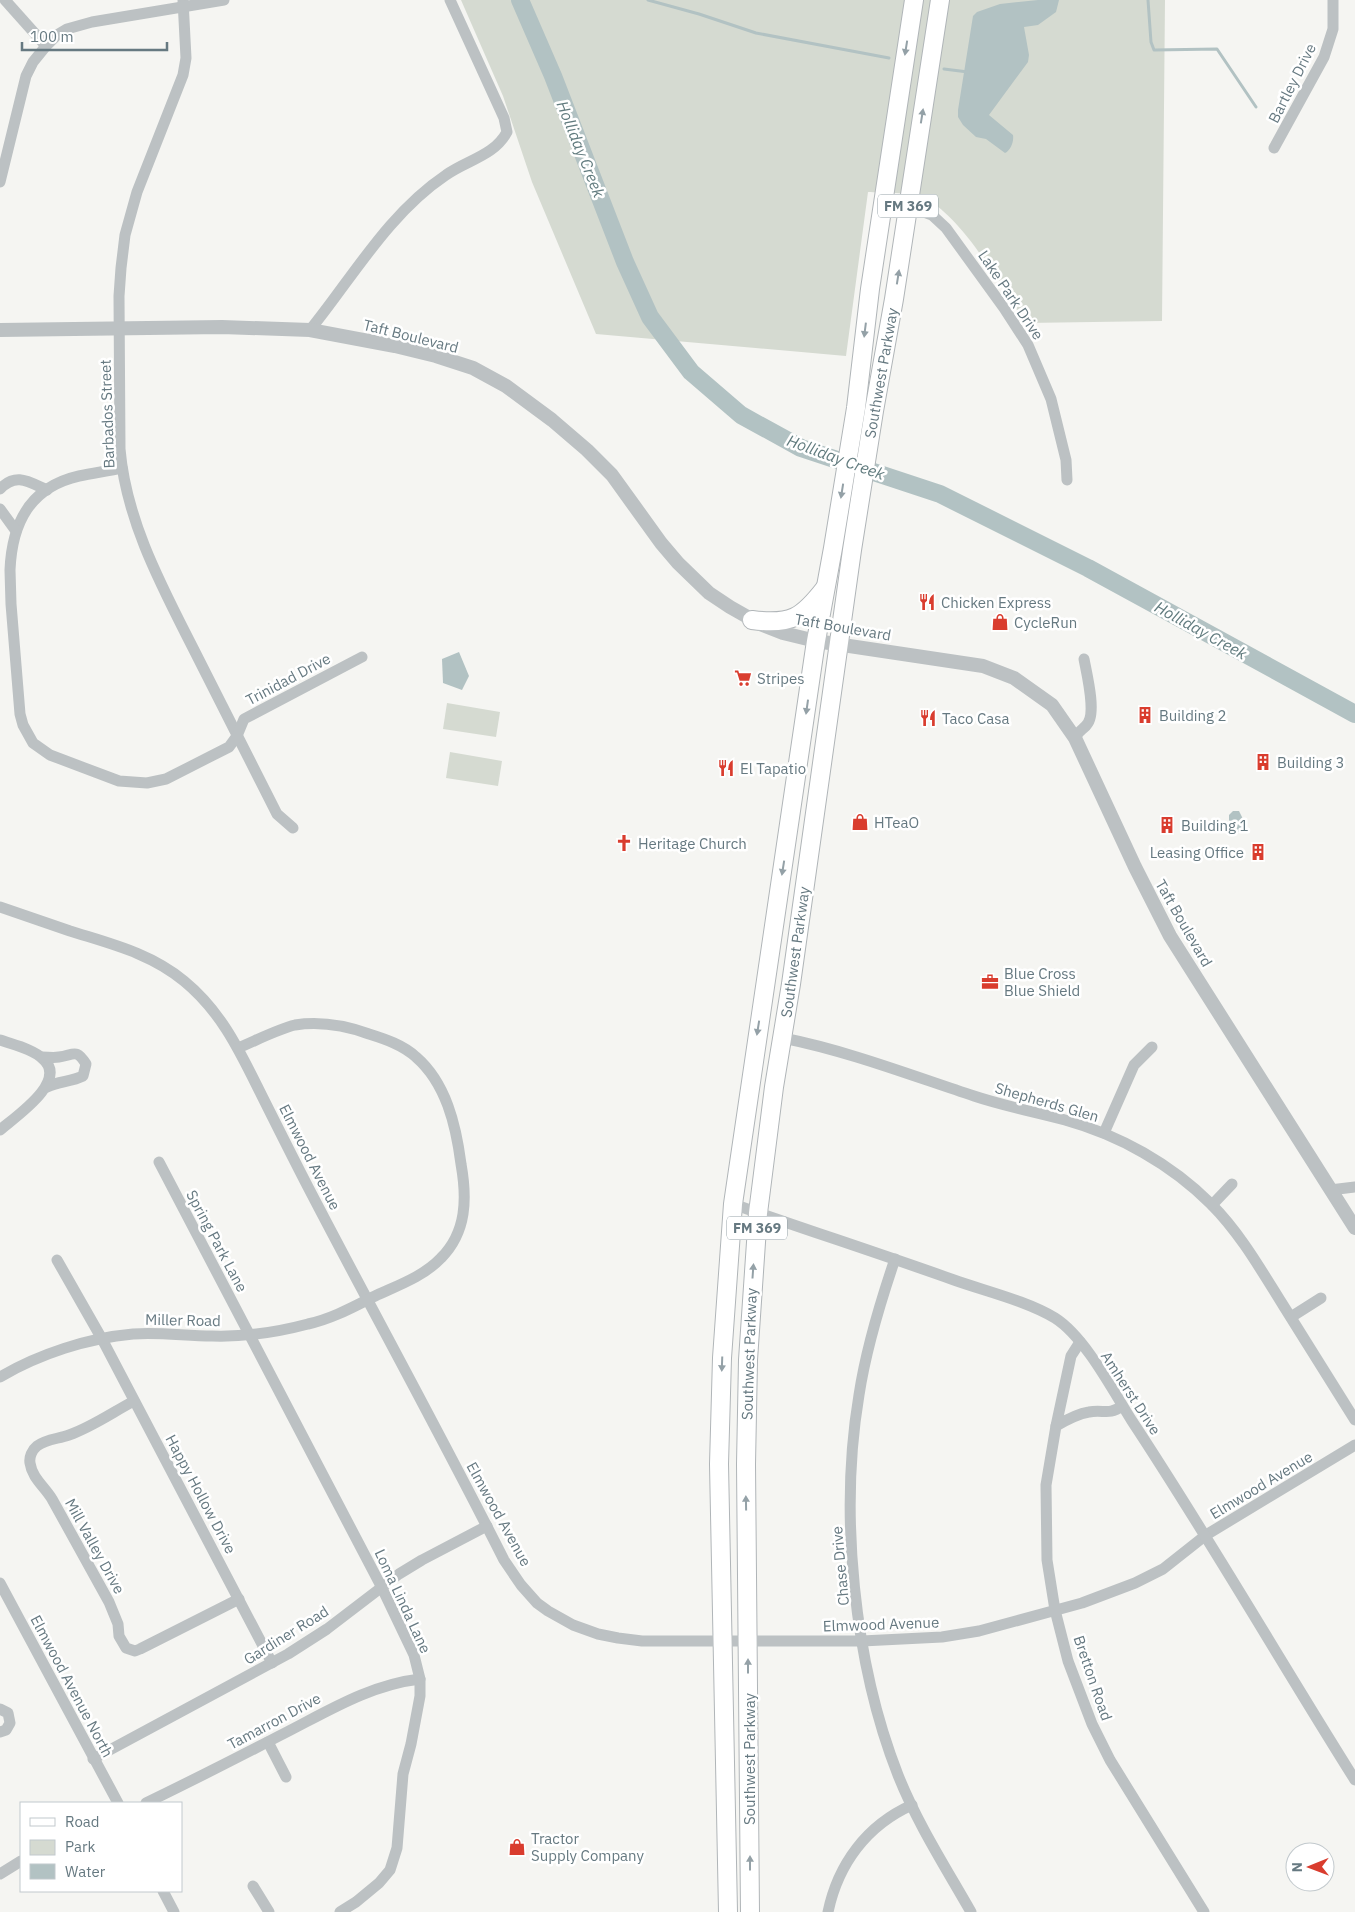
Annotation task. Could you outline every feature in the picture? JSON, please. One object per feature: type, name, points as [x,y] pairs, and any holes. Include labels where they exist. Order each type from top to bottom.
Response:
[{"type":"main road","name":"Southwest Parkway","points":[[728,1912],[719,1464],[724,1330],[733,1204],[816,641],[834,548],[856,408],[870,288],[914,0]]},
{"type":"main road","name":"Southwest Parkway","points":[[750,1912],[746,1464],[750,1330],[758,1213],[774,1087],[783,1038],[852,550],[894,299],[940,0]]},
{"type":"main road","points":[[752,620],[772,622],[791,619],[808,609],[826,586]]},
{"type":"main road","points":[[790,822],[814,822]]},
{"type":"main road","points":[[724,1330],[750,1330]]},
{"type":"street","points":[[5,0],[46,46]]},
{"type":"street","points":[[1,174],[26,76],[33,62],[57,35],[67,29],[81,25],[183,3],[224,0]]},
{"type":"street","points":[[310,330],[370,249],[410,204],[447,174],[490,152],[500,143],[507,132],[504,118],[450,0]]},
{"type":"street","name":"Bartley Drive","points":[[1274,148],[1324,57],[1333,29],[1333,0]]},
{"type":"street","name":"Barbados Street","points":[[183,3],[186,58],[183,75],[137,192],[129,217],[121,268],[120,449],[122,468],[133,515],[157,577],[277,814],[293,828]]},
{"type":"street","name":"Lake Park Drive","points":[[882,205],[908,206],[932,215],[946,228],[1004,308],[1028,345],[1053,407],[1066,460],[1066,480]]},
{"type":"street","name":"Taft Boulevard","points":[[0,330],[222,327],[310,330],[396,346],[473,368],[506,386],[552,420],[587,450],[612,476],[678,564],[702,587],[730,608],[783,633],[816,641],[983,666],[1014,678],[1052,705],[1075,738],[1141,880],[1170,936],[1355,1228]]},
{"type":"street","name":"Trinidad Drive","points":[[122,468],[78,476],[47,490],[36,498],[26,510],[16,531],[11,552],[10,570],[18,698],[23,725],[33,743],[50,755],[119,781],[147,783],[166,780],[229,747],[237,736],[244,719],[362,657]]},
{"type":"street","points":[[0,489],[7,482],[21,479],[47,490]]},
{"type":"street","points":[[0,509],[16,531]]},
{"type":"street","points":[[1075,738],[1079,730],[1089,722],[1092,712],[1084,659]]},
{"type":"street","name":"Elmwood Avenue","points":[[0,906],[135,951],[164,966],[186,982],[211,1007],[226,1026],[238,1048],[283,1140],[504,1560],[521,1585],[542,1607],[573,1625],[598,1634],[642,1641],[862,1641],[916,1639],[971,1632],[1082,1603],[1134,1583],[1163,1569],[1206,1536],[1355,1445]]},
{"type":"street","name":"Miller Road","points":[[0,1377],[29,1362],[64,1349],[102,1339],[133,1334],[165,1333],[214,1336],[248,1334],[311,1324],[340,1313],[427,1272],[455,1241],[461,1225],[465,1195],[460,1151],[450,1110],[436,1079],[415,1056],[386,1040],[348,1026],[317,1023],[293,1026],[238,1048]]},
{"type":"street","name":"Shepherds Glen","points":[[783,1038],[814,1044],[864,1058],[997,1104],[1066,1120],[1104,1133],[1155,1160],[1193,1187],[1212,1205],[1242,1240],[1355,1420]]},
{"type":"street","points":[[0,1040],[42,1057],[60,1057],[72,1053],[80,1055],[86,1064],[83,1076],[73,1081],[55,1083],[47,1087],[0,1130]]},
{"type":"street","points":[[1104,1133],[1134,1065],[1152,1047]]},
{"type":"street","points":[[42,1057],[48,1063],[50,1070],[50,1080],[47,1087]]},
{"type":"street","name":"Spring Park Lane","points":[[159,1162],[248,1334]]},
{"type":"street","points":[[1212,1205],[1232,1184]]},
{"type":"street","points":[[1330,1190],[1355,1188]]},
{"type":"street","name":"Amherst Drive","points":[[733,1204],[1041,1311],[1057,1320],[1080,1342],[1122,1406],[1206,1536],[1355,1780]]},
{"type":"street","name":"Chase Drive","points":[[895,1259],[878,1309],[859,1394],[852,1448],[850,1503],[854,1579],[871,1690],[898,1775],[930,1842],[971,1912]]},
{"type":"street","name":"Happy Hollow Drive","points":[[57,1260],[102,1339],[272,1663]]},
{"type":"street","points":[[1291,1318],[1321,1298]]},
{"type":"street","name":"Loma Linda Lane","points":[[248,1334],[381,1586],[414,1655],[420,1679],[418,1711],[403,1774],[396,1848],[390,1870],[380,1883],[340,1912]]},
{"type":"street","name":"Bretton Road","points":[[1080,1342],[1071,1356],[1046,1485],[1047,1560],[1055,1610],[1068,1661],[1092,1724],[1110,1760],[1204,1912]]},
{"type":"street","name":"Mill Valley Drive","points":[[134,1401],[69,1435],[53,1438],[34,1448],[30,1457],[30,1464],[36,1479],[46,1489],[52,1499],[109,1602],[118,1624],[119,1636],[129,1650],[140,1649],[239,1599]]},
{"type":"street","points":[[1056,1426],[1079,1414],[1091,1411],[1114,1412],[1122,1406]]},
{"type":"street","name":"Gardiner Road","points":[[93,1759],[272,1663],[327,1629],[381,1586],[422,1560],[487,1526]]},
{"type":"street","name":"Elmwood Avenue North","points":[[0,1583],[117,1802]]},
{"type":"street","name":"Tamarron Drive","points":[[148,1802],[371,1690],[404,1681],[420,1679]]},
{"type":"street","points":[[0,1709],[8,1713],[10,1723],[6,1730],[0,1732]]},
{"type":"street","points":[[268,1742],[286,1777]]},
{"type":"street","points":[[828,1912],[831,1896],[842,1869],[857,1846],[867,1834],[883,1821],[912,1805]]},
{"type":"street","points":[[0,1874],[20,1862]]},
{"type":"street","points":[[253,1886],[269,1912]]},
{"type":"street","points":[[164,1892],[174,1912]]},
{"type":"green space","points":[[461,0],[1165,0],[1162,321],[1025,323],[980,253],[966,235],[937,206],[917,195],[868,192],[846,356],[596,334],[532,182],[503,96]]},
{"type":"green space","points":[[447,703],[500,712],[496,737],[443,729]]},
{"type":"green space","points":[[450,752],[502,761],[498,786],[446,778]]},
{"type":"water","points":[[1059,0],[1056,12],[1038,25],[1024,27],[1029,55],[1028,62],[989,115],[1013,135],[1012,145],[1005,153],[986,139],[976,137],[963,125],[958,117],[973,16],[977,12],[1000,4]]},
{"type":"water","points":[[459,652],[469,676],[462,690],[443,683],[442,659]]},
{"type":"water","points":[[1233,811],[1239,811],[1246,825],[1241,832],[1238,832],[1229,820],[1229,815]]},
{"type":"waterway","name":"Holliday Creek","points":[[520,0],[553,76],[625,262],[650,317],[691,372],[741,415],[801,448],[940,494],[1088,568],[1355,714]]},
{"type":"waterway","points":[[648,0],[699,14],[756,33],[889,58]]},
{"type":"waterway","points":[[1148,0],[1151,42],[1154,50],[1217,49],[1256,107]]},
{"type":"waterway","points":[[944,69],[968,72]]},
{"type":"place","name":"Chicken Express","points":[[927,602]]},
{"type":"place","name":"CycleRun","points":[[1000,622]]},
{"type":"place","name":"Stripes","points":[[743,678]]},
{"type":"place","name":"Building 2","points":[[1145,715]]},
{"type":"place","name":"Taco Casa","points":[[928,718]]},
{"type":"place","name":"Building 3","points":[[1263,762]]},
{"type":"place","name":"El Tapatio","points":[[726,768]]},
{"type":"place","name":"HTeaO","points":[[860,822]]},
{"type":"place","name":"Building 1","points":[[1167,825]]},
{"type":"place","name":"Heritage Church","points":[[624,843]]},
{"type":"place","name":"Leasing Office","points":[[1258,852]]},
{"type":"place","name":"Blue Cross Blue Shield","points":[[990,982]]},
{"type":"place","name":"Tractor Supply Company","points":[[517,1847]]}]
